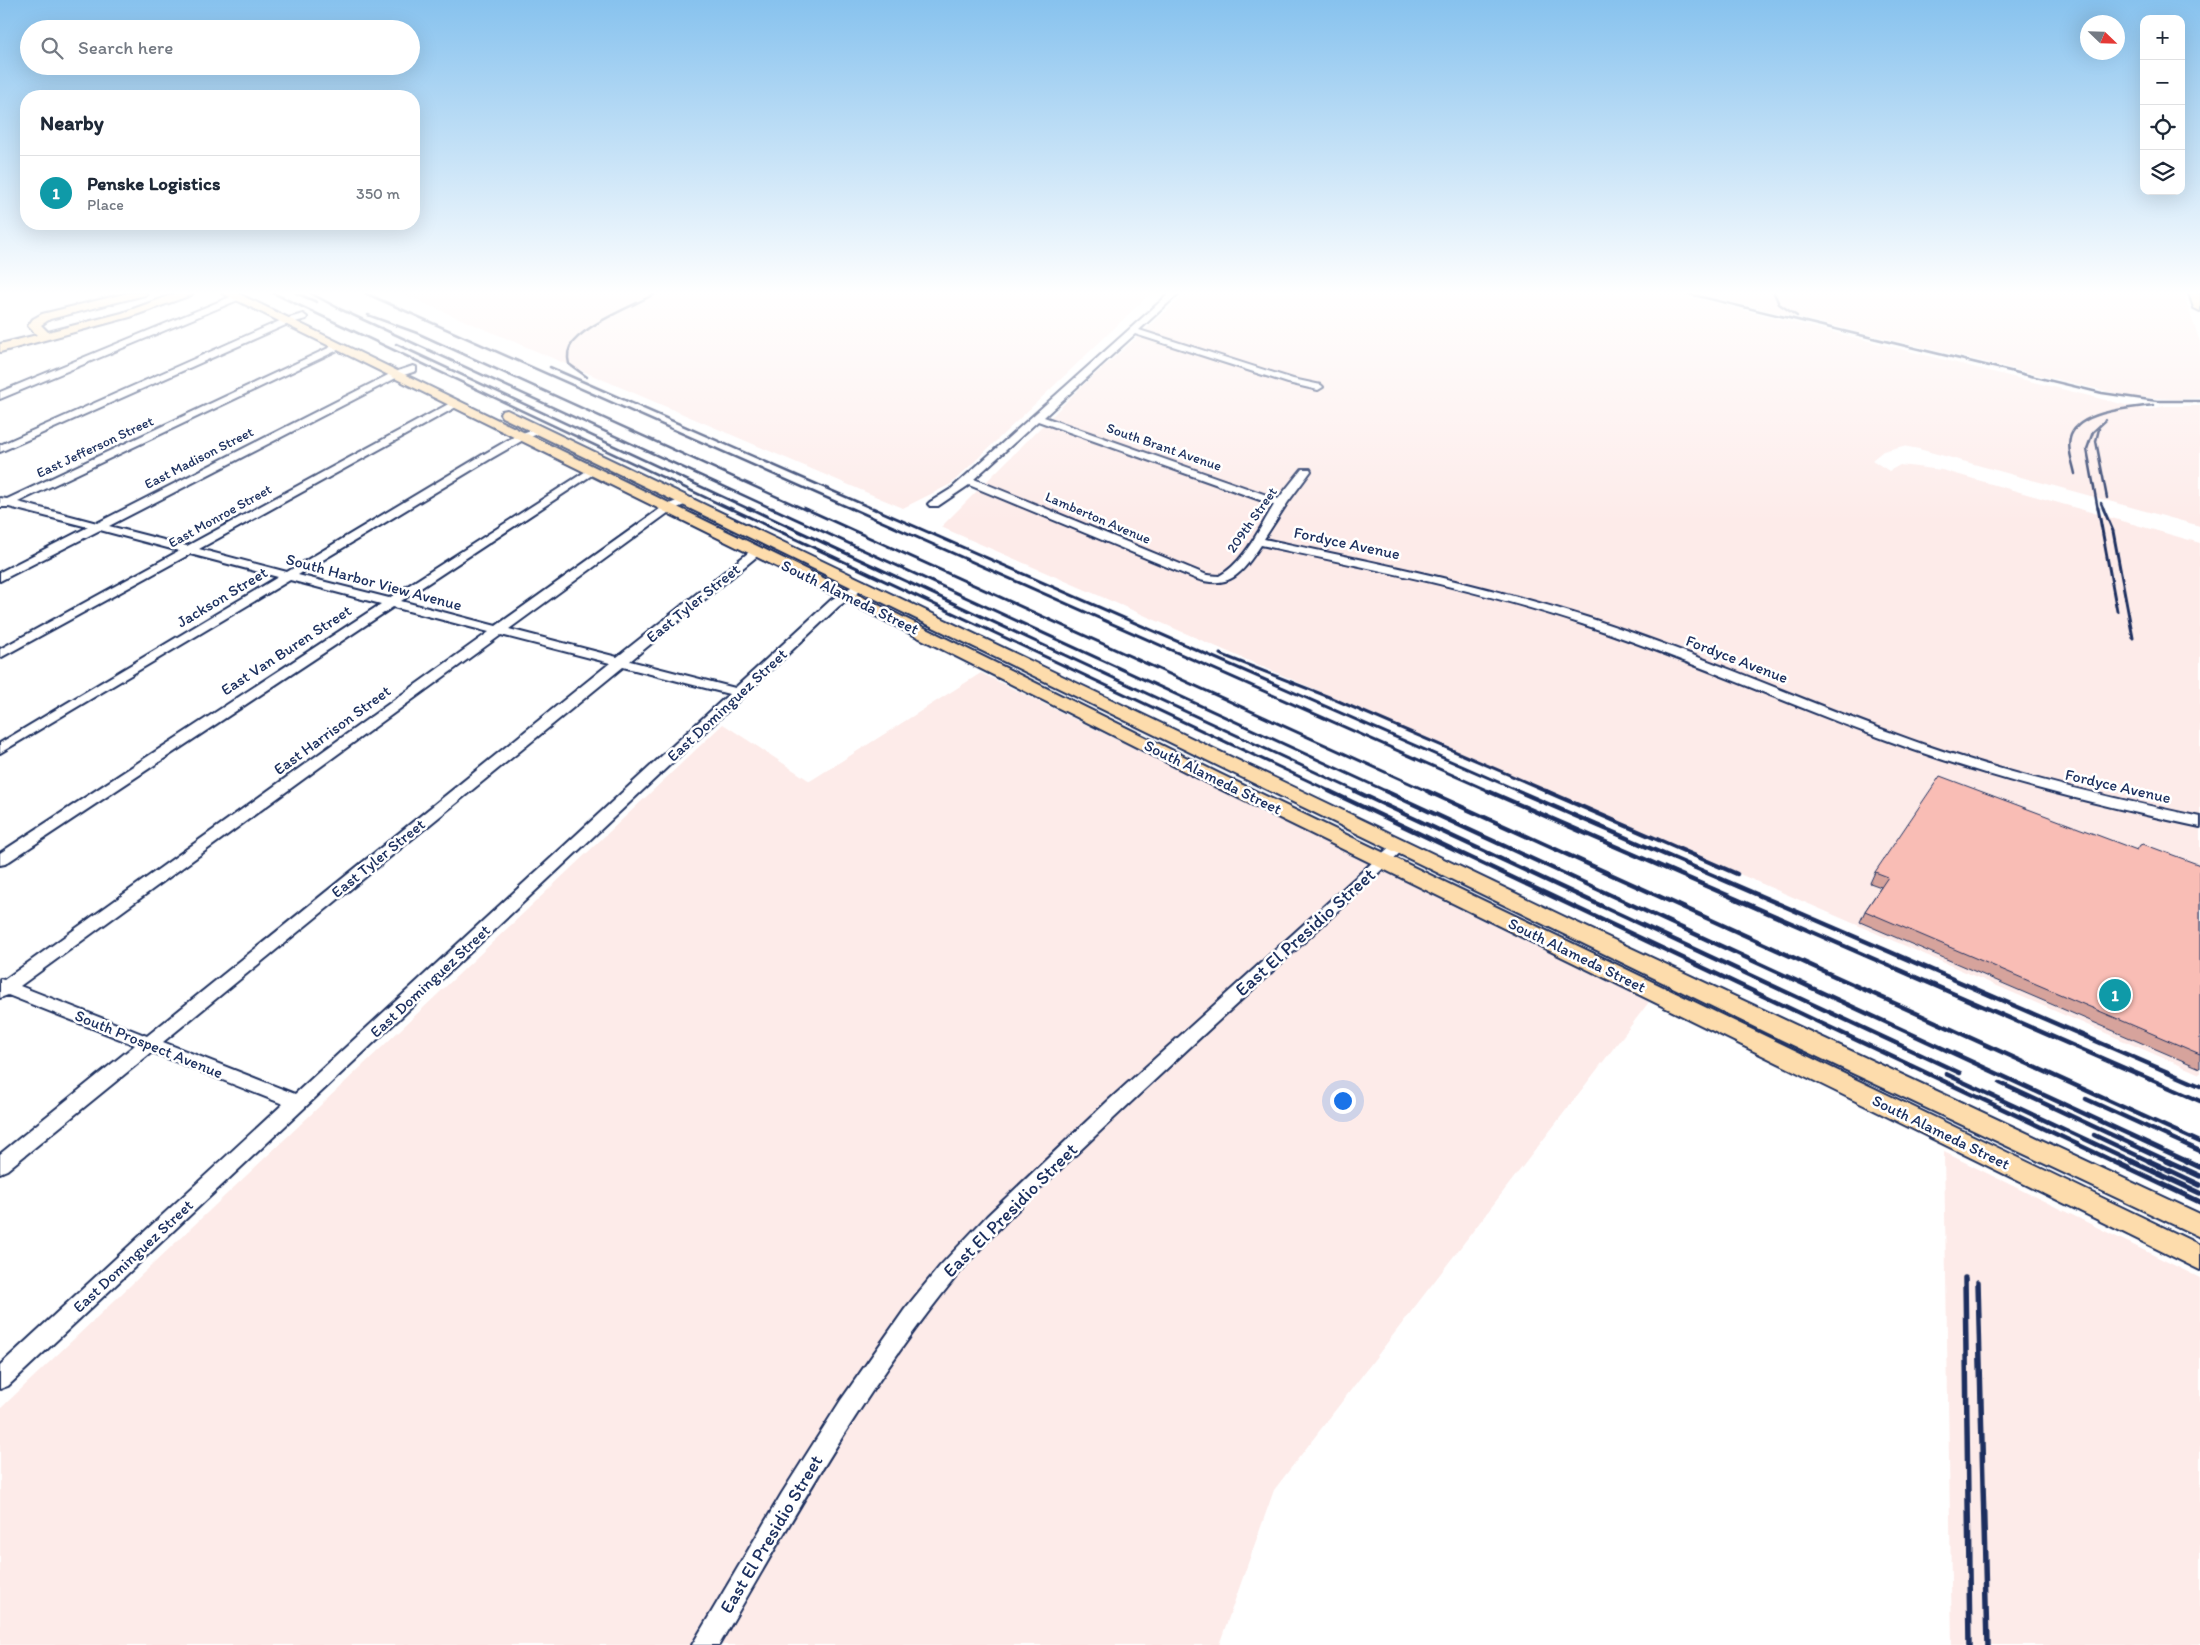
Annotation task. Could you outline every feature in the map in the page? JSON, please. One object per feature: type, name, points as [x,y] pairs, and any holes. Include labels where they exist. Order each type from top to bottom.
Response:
[{"type":"main road","name":"South Alameda Street","points":[[384,370],[846,595],[1383,861],[1940,1118],[2200,1226]]},
{"type":"main road","name":"South Alameda Street","points":[[415,370],[688,500],[1222,761],[1400,845],[1940,1118],[2200,1258]]},
{"type":"main road","points":[[1206,774],[1222,761]]},
{"type":"street","points":[[0,396],[60,370]]},
{"type":"street","points":[[0,449],[178,370]]},
{"type":"street","name":"East Jefferson Street","points":[[3,504],[289,370]]},
{"type":"street","name":"East Madison Street","points":[[0,577],[395,375],[411,370]]},
{"type":"street","points":[[934,504],[947,497],[967,480],[1091,370]]},
{"type":"street","points":[[1256,370],[1291,381],[1318,386]]},
{"type":"street","name":"East Monroe Street","points":[[0,654],[454,404]]},
{"type":"street","name":"South Brant Avenue","points":[[1038,418],[1281,504]]},
{"type":"street","name":"Jackson Street","points":[[0,749],[521,437],[540,430]]},
{"type":"street","name":"East Van Buren Street","points":[[0,860],[591,471]]},
{"type":"street","name":"209th Street","points":[[1218,580],[1229,576],[1258,541],[1281,504],[1306,471]]},
{"type":"street","name":"Lamberton Avenue","points":[[967,480],[1185,570],[1218,580]]},
{"type":"street","name":"East Harrison Street","points":[[2,988],[668,508],[688,500]]},
{"type":"street","name":"South Harbor View Avenue","points":[[3,504],[189,550],[739,693]]},
{"type":"street","name":"Fordyce Avenue","points":[[1258,541],[1440,581],[1548,609],[1652,645],[1877,732],[1966,764],[2064,792],[2200,822]]},
{"type":"street","name":"East Tyler Street","points":[[0,1165],[756,551]]},
{"type":"street","name":"East Dominguez Street","points":[[0,1379],[739,693],[846,595],[863,586]]},
{"type":"street","name":"East El Presidio Street","points":[[705,1645],[874,1367],[914,1313],[966,1251],[1095,1125],[1400,845]]},
{"type":"street","name":"South Prospect Avenue","points":[[2,988],[298,1103]]},
{"type":"shaded area","points":[[580,370],[1071,370],[951,484],[903,508]]},
{"type":"shaded area","points":[[1101,370],[1984,370],[2146,410],[2165,406],[2200,406],[2200,526],[1919,449],[1903,446],[1883,451],[1872,460],[1889,471],[1900,465],[1942,470],[2200,543],[2200,1074],[941,527]]},
{"type":"shaded area","points":[[2017,370],[2200,370],[2200,398],[2131,397]]},
{"type":"shaded area","points":[[981,673],[1649,1002],[1274,1490],[1219,1645],[0,1645],[0,1409],[723,724],[810,781]]},
{"type":"shaded area","points":[[1944,1152],[2200,1278],[2200,1645],[1952,1645]]},
{"type":"building","points":[[1940,776],[2137,850],[2143,844],[2200,865],[2200,1054],[1865,911],[1888,877],[1875,872]]},
{"type":"railway","points":[[435,370],[732,510]]},
{"type":"railway","points":[[451,370],[751,510]]},
{"type":"railway","points":[[471,370],[775,510]]},
{"type":"railway","points":[[498,370],[806,510]]},
{"type":"railway","points":[[538,370],[854,510]]},
{"type":"railway","points":[[556,370],[876,510]]},
{"type":"railway","points":[[577,370],[587,377]]},
{"type":"railway","points":[[2005,370],[2102,393],[2157,401],[2200,401]]},
{"type":"railway","points":[[2075,474],[2069,445],[2071,435],[2076,427],[2095,416],[2107,412],[2153,405]]},
{"type":"railway","points":[[2098,510],[2087,449],[2093,432],[2106,420]]},
{"type":"railway","points":[[2099,429],[2096,441],[2107,498]]},
{"type":"railway","points":[[2101,503],[2104,510]]},
{"type":"railway","points":[[730,508],[1332,792]]},
{"type":"railway","points":[[749,508],[1358,792]]},
{"type":"railway","points":[[772,508],[1388,792]]},
{"type":"railway","points":[[804,508],[1429,792]]},
{"type":"railway","points":[[851,508],[1491,792]]},
{"type":"railway","points":[[873,508],[1521,792]]},
{"type":"railway","points":[[2098,508],[2117,611]]},
{"type":"railway","points":[[2103,508],[2113,531],[2133,638]]},
{"type":"railway","points":[[1220,654],[1329,697],[1549,792]]},
{"type":"railway","points":[[1329,791],[2115,1162]]},
{"type":"railway","points":[[1355,791],[1960,1073]]},
{"type":"railway","points":[[1385,791],[2189,1162]]},
{"type":"railway","points":[[1427,791],[2200,1142]]},
{"type":"railway","points":[[1488,791],[2200,1101]]},
{"type":"railway","points":[[1518,791],[2200,1086]]},
{"type":"railway","points":[[1546,791],[1737,874]]},
{"type":"railway","points":[[1946,1074],[2134,1162]]},
{"type":"railway","points":[[2000,1083],[2170,1162]]},
{"type":"railway","points":[[2086,1099],[2200,1151]]},
{"type":"railway","points":[[2094,1135],[2151,1162]]},
{"type":"railway","points":[[2113,1161],[2200,1202]]},
{"type":"railway","points":[[2131,1161],[2200,1193]]},
{"type":"railway","points":[[2149,1161],[2200,1185]]},
{"type":"railway","points":[[2167,1161],[2200,1176]]},
{"type":"railway","points":[[2187,1161],[2200,1167]]},
{"type":"railway","points":[[1965,1278],[1970,1645]]},
{"type":"railway","points":[[1978,1282],[1987,1645]]},
{"type":"place","name":"Penske Logistics","points":[[2115,995]]}]
